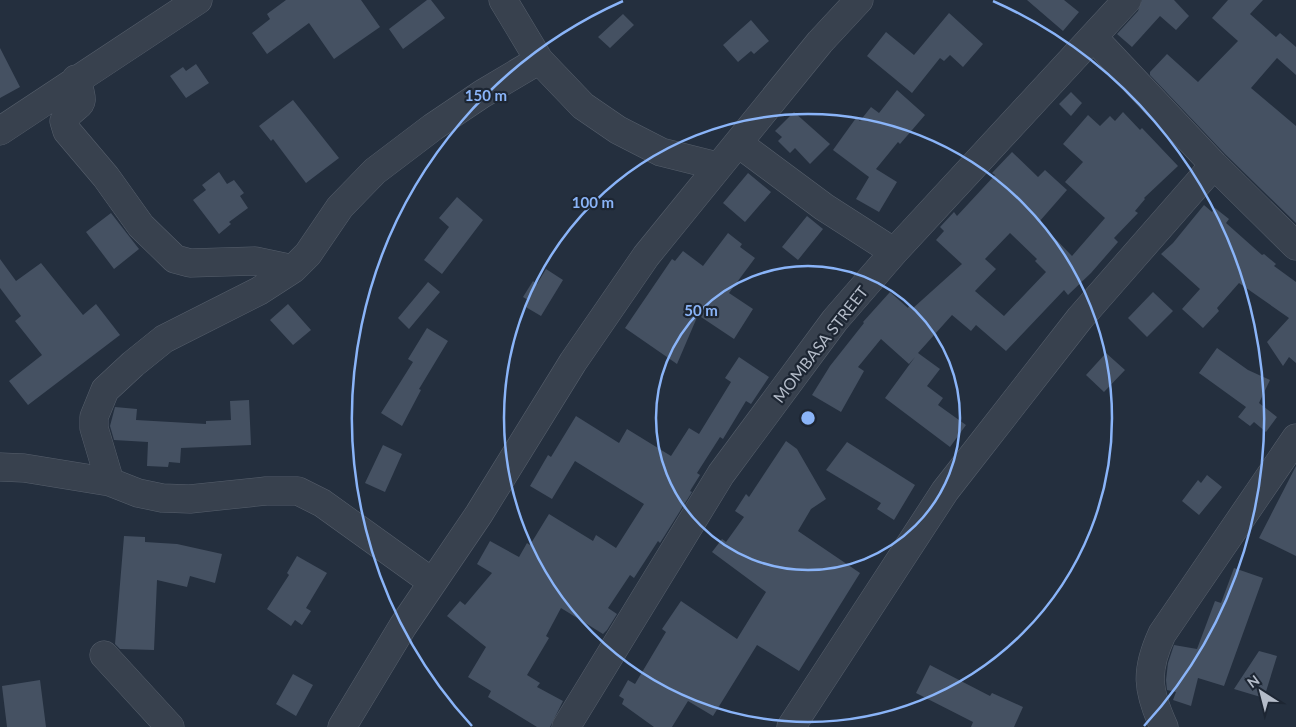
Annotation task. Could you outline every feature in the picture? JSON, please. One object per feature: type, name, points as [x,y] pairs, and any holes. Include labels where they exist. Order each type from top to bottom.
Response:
[{"type":"street","points":[[503,0],[539,60],[583,106],[618,130],[661,152],[717,166]]},
{"type":"street","points":[[342,727],[432,582],[479,514],[573,362],[646,256],[717,166],[820,42],[859,0]]},
{"type":"street","name":"MOMBASA STREET","points":[[566,727],[721,474],[835,320],[894,252],[1094,38],[1127,0]]},
{"type":"street","points":[[0,131],[189,3]]},
{"type":"street","points":[[1094,38],[1214,165],[1296,246]]},
{"type":"street","points":[[110,482],[94,428],[94,417],[105,390],[132,364],[164,339],[259,291],[293,269],[308,254],[340,208],[375,172],[433,127],[482,94],[539,60]]},
{"type":"street","points":[[76,79],[82,100],[78,108],[64,121],[67,131],[106,177],[142,226],[175,259],[190,263],[255,261],[293,269]]},
{"type":"street","points":[[738,143],[824,207],[894,252]]},
{"type":"street","points":[[791,727],[945,491],[1080,318],[1214,165]]},
{"type":"street","points":[[1164,727],[1152,702],[1148,680],[1153,653],[1162,634],[1296,438]]},
{"type":"street","points":[[0,467],[24,468],[110,482],[138,493],[162,498],[190,499],[266,491],[298,491],[322,503],[432,582]]},
{"type":"street","points":[[104,654],[170,727]]},
{"type":"building","points":[[286,0],[361,0],[380,27],[334,59],[309,23],[267,54],[252,33],[270,19],[267,14]]},
{"type":"building","points":[[427,0],[431,0],[445,18],[403,49],[389,29]]},
{"type":"building","points":[[1027,0],[1064,0],[1079,12],[1063,31]]},
{"type":"building","points":[[1142,0],[1174,0],[1189,16],[1176,30],[1160,16],[1132,47],[1117,34],[1138,11]]},
{"type":"building","points":[[1228,0],[1263,0],[1250,14],[1276,37],[1280,33],[1296,47],[1296,75],[1277,58],[1251,88],[1296,126],[1296,223],[1225,154],[1150,75],[1150,72],[1167,54],[1198,82],[1238,41],[1212,18]]},
{"type":"building","points":[[949,13],[983,44],[963,67],[950,55],[944,61],[940,58],[912,93],[867,56],[886,32],[914,55]]},
{"type":"building","points":[[623,14],[634,25],[610,48],[598,37]]},
{"type":"building","points":[[751,20],[769,41],[754,54],[751,51],[738,62],[723,45]]},
{"type":"building","points":[[0,48],[20,87],[0,98]]},
{"type":"building","points":[[196,64],[209,83],[186,98],[170,76],[183,67],[186,71]]},
{"type":"building","points":[[897,90],[925,115],[900,144],[898,142],[876,169],[897,182],[879,212],[856,199],[869,177],[833,150],[856,118],[860,121],[871,107],[879,113]]},
{"type":"building","points":[[1071,92],[1082,103],[1071,116],[1059,104]]},
{"type":"building","points":[[293,100],[339,158],[306,183],[273,139],[271,141],[259,126]]},
{"type":"building","points":[[794,112],[830,144],[810,164],[795,148],[790,153],[778,141],[782,137],[775,131]]},
{"type":"building","points":[[1123,112],[1140,130],[1142,128],[1178,166],[1144,198],[1135,211],[1138,213],[1114,238],[1118,242],[1091,273],[1068,295],[1064,290],[1006,351],[976,325],[971,331],[952,315],[918,353],[940,369],[927,386],[943,398],[938,405],[966,425],[950,447],[885,398],[915,357],[909,364],[881,339],[858,367],[864,371],[841,412],[812,395],[830,366],[863,322],[890,292],[908,308],[909,306],[912,309],[962,264],[936,240],[944,231],[940,227],[954,212],[957,216],[995,175],[992,173],[1012,152],[1038,177],[1045,170],[1067,190],[1039,222],[1072,256],[1105,218],[1065,182],[1083,162],[1063,144],[1088,115],[1100,126],[1110,116],[1115,121]],"holes":[[[1010,233],[1037,259],[1035,261],[1046,272],[1004,316],[975,291],[996,269],[985,259]]]},
{"type":"building","points":[[219,172],[227,184],[234,180],[244,193],[240,196],[248,208],[229,222],[231,224],[219,234],[193,200],[206,190],[202,185]]},
{"type":"building","points":[[748,173],[771,192],[745,222],[723,203]]},
{"type":"building","points":[[457,197],[483,220],[442,274],[424,260],[449,227],[439,218]]},
{"type":"building","points":[[1204,205],[1212,212],[1215,208],[1229,219],[1226,223],[1262,255],[1264,254],[1276,264],[1274,266],[1296,282],[1296,363],[1289,357],[1283,366],[1267,342],[1289,318],[1239,283],[1217,308],[1219,311],[1203,328],[1182,309],[1200,289],[1161,254],[1173,243]]},
{"type":"building","points":[[111,213],[139,249],[114,269],[86,232]]},
{"type":"building","points":[[807,216],[823,229],[798,260],[782,247]]},
{"type":"building","points":[[728,233],[742,244],[740,247],[755,258],[729,293],[753,309],[734,339],[698,315],[677,364],[625,328],[672,259],[675,261],[683,251],[703,266]]},
{"type":"building","points":[[0,259],[16,281],[41,263],[83,315],[96,304],[120,335],[28,405],[9,381],[42,355],[15,321],[21,316],[0,288]]},
{"type":"building","points":[[546,269],[563,280],[541,316],[524,306],[528,300],[523,297],[533,281],[537,284]]},
{"type":"building","points":[[428,282],[440,292],[409,329],[398,318]]},
{"type":"building","points":[[1153,292],[1173,311],[1147,337],[1128,318]]},
{"type":"building","points":[[288,304],[311,330],[293,345],[270,320]]},
{"type":"building","points":[[427,328],[448,341],[419,389],[421,390],[402,426],[381,413],[413,362],[408,359]]},
{"type":"building","points":[[1217,348],[1248,370],[1270,380],[1259,403],[1277,417],[1266,432],[1254,422],[1250,426],[1238,417],[1246,407],[1199,373]]},
{"type":"building","points":[[1106,353],[1125,370],[1104,392],[1086,375]]},
{"type":"building","points":[[739,357],[769,377],[751,404],[746,401],[723,439],[720,437],[697,473],[700,475],[690,491],[692,492],[660,543],[658,541],[634,578],[630,575],[608,608],[617,614],[607,630],[603,634],[561,608],[546,636],[549,638],[527,675],[540,683],[537,687],[563,701],[550,727],[537,727],[488,697],[491,691],[468,677],[486,647],[447,616],[460,601],[465,605],[492,573],[477,564],[490,541],[519,557],[527,543],[530,545],[549,514],[593,541],[596,535],[616,548],[644,504],[575,461],[552,499],[530,486],[548,455],[551,457],[576,416],[619,443],[627,429],[671,456],[689,428],[699,434],[731,382],[725,378]]},
{"type":"building","points":[[249,400],[251,445],[181,448],[180,463],[169,462],[168,467],[147,466],[148,442],[114,440],[110,426],[115,407],[137,409],[136,420],[206,424],[206,421],[231,420],[230,401]]},
{"type":"building","points":[[786,441],[797,449],[826,499],[811,509],[798,531],[860,573],[799,671],[757,645],[713,716],[688,701],[672,727],[654,727],[622,704],[624,699],[619,696],[628,680],[635,684],[666,632],[662,629],[681,601],[737,639],[766,592],[712,552],[722,539],[726,542],[744,517],[735,511],[746,494],[749,497]]},
{"type":"building","points":[[847,442],[915,485],[894,520],[877,509],[881,503],[826,470]]},
{"type":"building","points":[[383,445],[402,454],[385,492],[365,483]]},
{"type":"building","points":[[1296,466],[1296,556],[1259,538]]},
{"type":"building","points":[[1207,475],[1222,487],[1199,515],[1182,501],[1198,480],[1201,483]]},
{"type":"building","points":[[124,536],[145,537],[145,542],[177,544],[222,554],[215,583],[190,576],[187,587],[157,580],[154,650],[120,649],[115,644]]},
{"type":"building","points":[[297,556],[327,573],[306,608],[311,611],[302,625],[295,620],[291,626],[267,609],[289,575],[287,573]]},
{"type":"building","points":[[1234,568],[1263,578],[1224,686],[1198,678],[1191,706],[1173,700],[1176,692],[1167,690],[1166,680],[1168,663],[1174,645],[1197,649],[1215,601],[1221,603]]},
{"type":"building","points":[[1259,651],[1277,656],[1264,698],[1234,689]]},
{"type":"building","points":[[930,665],[990,696],[992,693],[1023,707],[1014,727],[971,727],[973,722],[916,693]]},
{"type":"building","points":[[293,674],[313,685],[296,716],[276,704]]},
{"type":"building","points":[[40,680],[46,727],[7,727],[2,686]]}]
